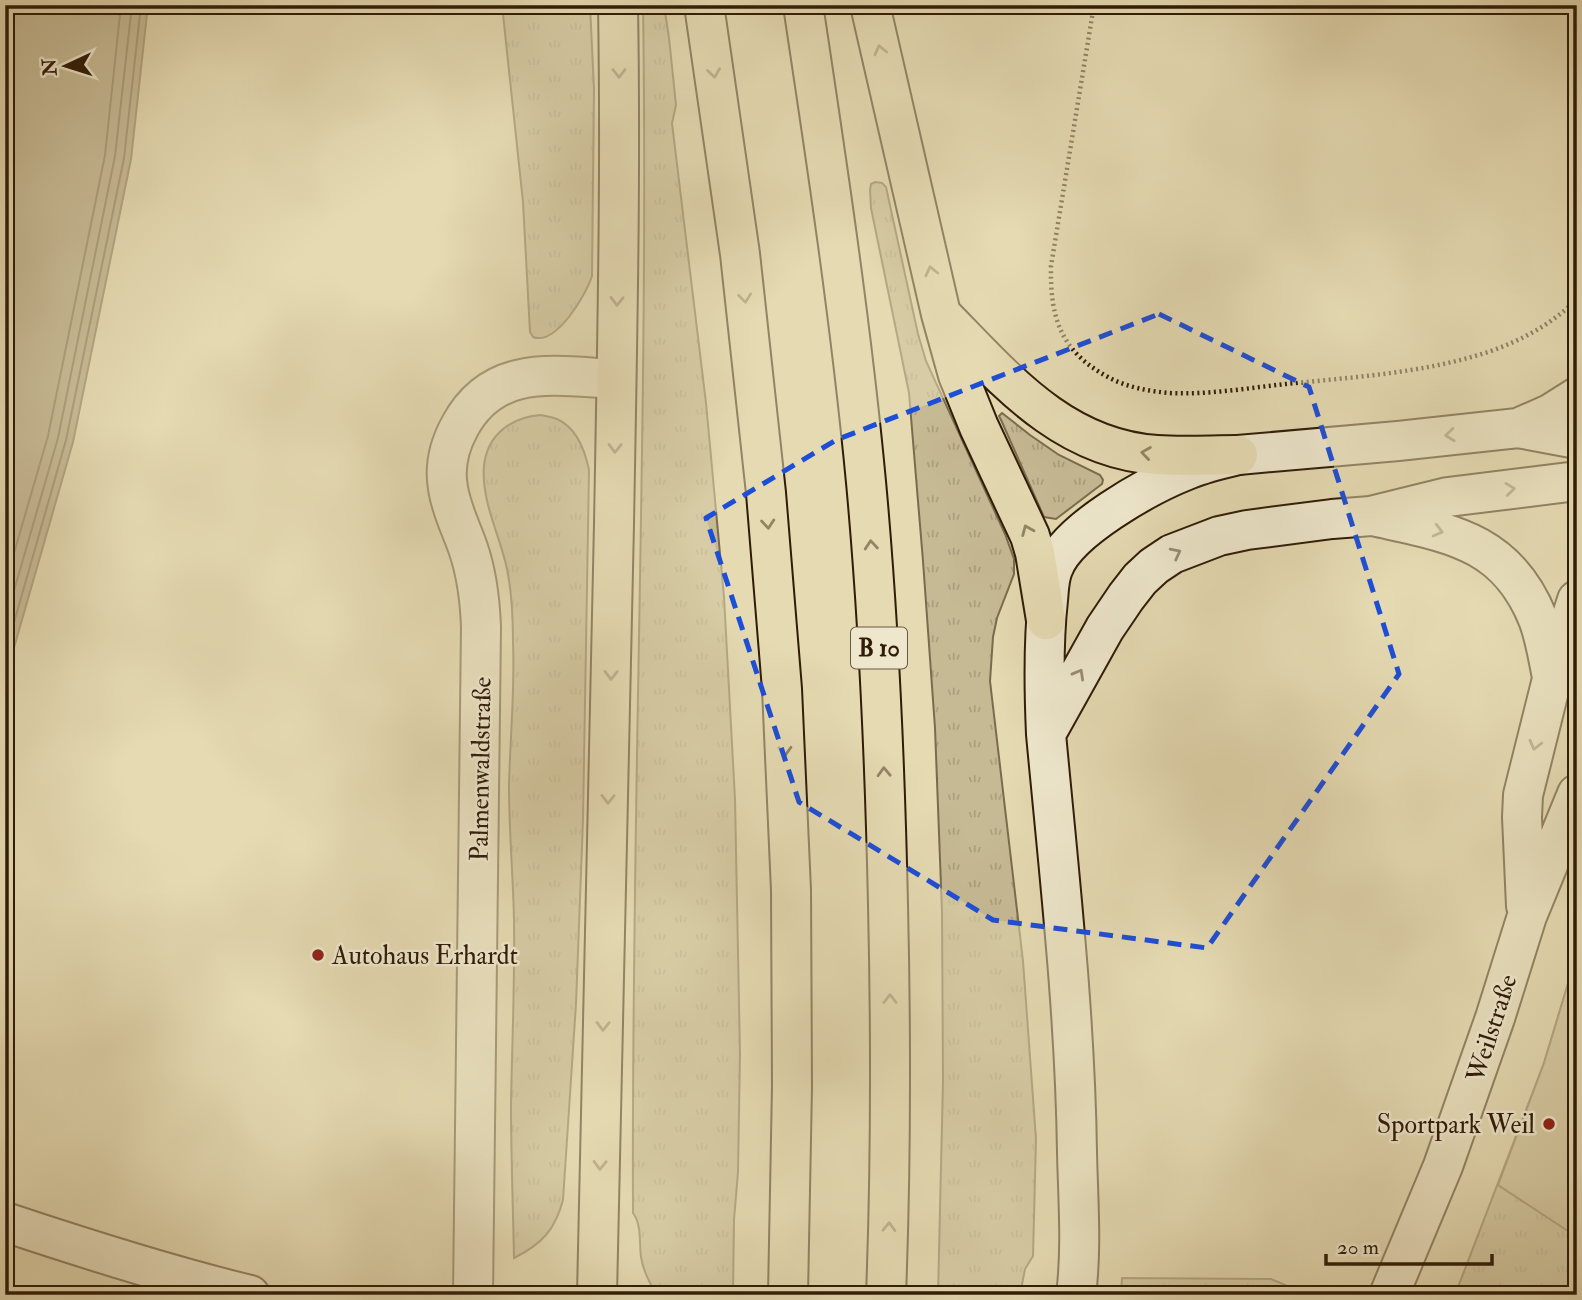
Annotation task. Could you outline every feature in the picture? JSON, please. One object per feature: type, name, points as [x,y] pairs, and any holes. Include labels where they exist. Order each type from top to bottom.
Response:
[{"type":"highway","points":[[597,1295],[616,379],[618,5]]},
{"type":"highway","points":[[704,5],[740,254],[766,493],[782,690],[791,903],[792,1086],[788,1295]]},
{"type":"highway","name":"B 10","points":[[803,5],[848,322],[866,481],[879,643],[890,985],[890,1189],[886,1295]]},
{"type":"highway","points":[[870,5],[941,314],[958,375],[965,397],[1030,536],[1046,620]]},
{"type":"highway","points":[[941,314],[1007,381],[1061,424],[1083,436],[1102,444],[1158,455],[1238,455]]},
{"type":"street","name":"Palmenwaldstraße","points":[[473,1295],[481,626],[476,574],[453,509],[446,468],[450,449],[466,416],[493,389],[510,381],[531,377],[616,379]]},
{"type":"street","points":[[1518,428],[1550,414],[1577,397]]},
{"type":"street","points":[[1076,1295],[1079,1246],[1075,1066],[1046,734],[1046,620],[1051,573],[1057,558],[1085,529],[1129,499],[1185,471],[1238,455],[1518,428],[1577,439]]},
{"type":"street","points":[[1046,734],[1105,628],[1126,597],[1140,579],[1172,554],[1219,536],[1247,530],[1371,516],[1448,496],[1577,481]]},
{"type":"street","points":[[1371,516],[1460,537],[1492,556],[1509,571],[1521,585],[1539,621],[1552,679]]},
{"type":"street","name":"Weilstraße","points":[[1527,915],[1523,795],[1552,679],[1577,600]]},
{"type":"street","name":"Weilstraße","points":[[1388,1295],[1443,1166],[1471,1090],[1527,915],[1577,794]]},
{"type":"street","points":[[5,1222],[106,1255],[250,1295]]},
{"type":"path","points":[[1094,5],[1051,266],[1051,289],[1059,328],[1069,345],[1082,359],[1102,373],[1127,385],[1147,390],[1190,393],[1405,370],[1461,360],[1509,344],[1547,325],[1577,299]]},
{"type":"highlighted area","points":[[1159,314],[1309,387],[1399,674],[1207,948],[993,920],[799,802],[706,518],[836,440]]},
{"type":"green space","points":[[502,5],[590,5],[594,89],[592,276],[569,317],[551,334],[542,338],[533,337],[530,332],[523,202]]},
{"type":"green space","points":[[643,5],[664,5],[669,38],[676,105],[672,123],[706,403],[724,597],[735,799],[740,1054],[733,1295],[657,1295],[643,1267],[639,1229],[633,1213],[644,307]]},
{"type":"green space","points":[[875,182],[886,187],[926,361],[1014,559],[1014,574],[997,618],[993,637],[990,681],[1023,961],[1036,1139],[1033,1256],[1025,1269],[1020,1295],[938,1295],[943,1081],[942,912],[935,728],[909,393],[871,208],[870,190],[871,184]]},
{"type":"green space","points":[[1002,413],[1059,455],[1100,475],[1102,484],[1056,519],[1044,517],[999,416]]},
{"type":"green space","points":[[541,415],[557,419],[570,428],[582,447],[589,470],[583,820],[576,1004],[563,1200],[556,1220],[546,1235],[514,1258],[511,1105],[514,919],[509,786],[513,679],[512,615],[507,569],[485,492],[484,466],[490,445],[502,430],[520,419]]},
{"type":"green space","points":[[1577,954],[1577,1295],[1455,1295],[1544,1063]]},
{"type":"green space","name":"Sportpark Weil","points":[[1577,954],[1577,1237],[1498,1185],[1544,1063]]},
{"type":"green space","points":[[1122,1278],[1271,1279],[1309,1295],[1121,1295]]},
{"type":"water","points":[[5,5],[148,5],[131,159],[73,442],[5,679]]},
{"type":"place","name":"Autohaus Erhardt","points":[[318,955]]},
{"type":"place","name":"Sportpark Weil","points":[[1549,1124]]}]
